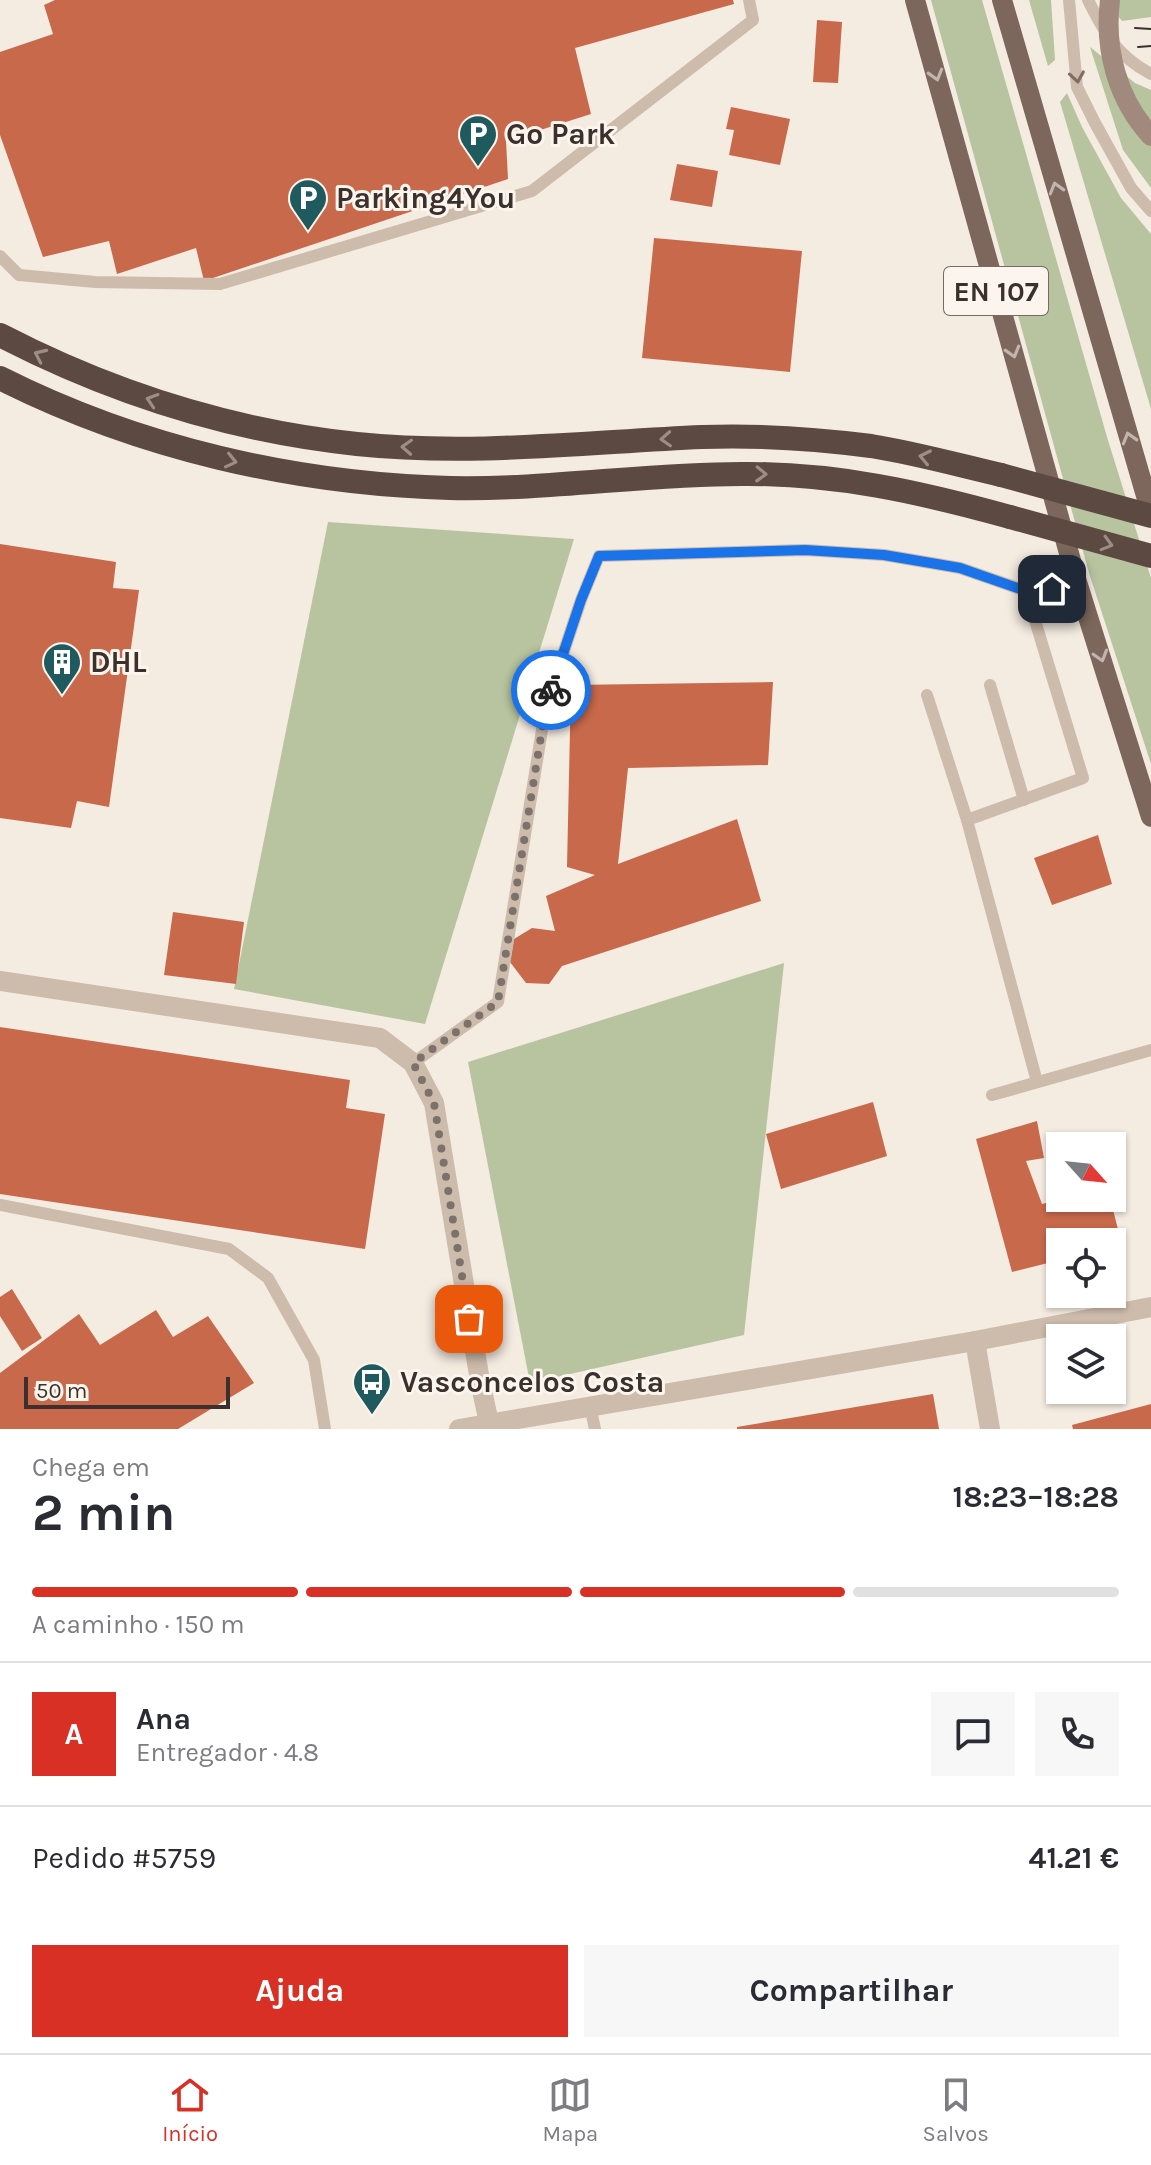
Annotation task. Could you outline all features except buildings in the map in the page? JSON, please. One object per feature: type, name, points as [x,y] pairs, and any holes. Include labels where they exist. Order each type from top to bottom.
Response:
[{"type":"highway","points":[[0,335],[81,374],[136,395],[204,416],[287,434],[359,445],[472,449],[704,437],[815,440],[901,452],[1151,515]]},
{"type":"highway","points":[[0,378],[63,407],[130,432],[226,460],[284,472],[397,486],[454,488],[740,474],[854,481],[909,491],[1151,556]]},
{"type":"main road","name":"EN 107","points":[[915,0],[1077,582],[1151,817]]},
{"type":"main road","name":"EN 107","points":[[1002,0],[1151,515]]},
{"type":"main road","points":[[1110,0],[1109,32],[1117,82],[1130,108],[1151,136]]},
{"type":"street","points":[[0,981],[380,1038],[413,1063],[434,1103],[489,1423]]},
{"type":"street","points":[[459,1429],[975,1341],[1151,1307]]},
{"type":"street","points":[[975,1341],[990,1429]]},
{"type":"lane","points":[[0,256],[19,275],[95,282],[220,284],[532,191],[753,20],[749,0]]},
{"type":"lane","points":[[1069,0],[1077,87],[1131,188],[1151,211]]},
{"type":"lane","points":[[1088,0],[1119,52],[1151,74]]},
{"type":"lane","points":[[413,1063],[498,1002],[546,705],[599,556],[805,550],[884,555],[960,568],[1026,591],[1052,589],[1077,582]]},
{"type":"lane","points":[[967,820],[1083,778],[1026,591]]},
{"type":"lane","points":[[990,685],[1024,800]]},
{"type":"lane","points":[[927,695],[967,820],[1037,1082]]},
{"type":"lane","points":[[992,1095],[1151,1050]]},
{"type":"lane","points":[[0,1205],[229,1249],[268,1278],[314,1360],[325,1429]]},
{"type":"lane","points":[[590,1406],[595,1429]]},
{"type":"green space","points":[[931,0],[982,0],[1107,437],[1151,578],[1151,764],[1089,573]]},
{"type":"green space","points":[[1029,0],[1051,0],[1055,60],[1048,66]]},
{"type":"green space","points":[[1105,0],[1151,0],[1151,17],[1122,21]]},
{"type":"green space","points":[[1090,47],[1135,83],[1151,90],[1151,188],[1123,150]]},
{"type":"green space","points":[[1067,93],[1121,198],[1151,234],[1151,409],[1060,102]]},
{"type":"green space","points":[[328,522],[574,539],[425,1024],[234,989]]},
{"type":"green space","points":[[784,963],[744,1335],[530,1383],[468,1062]]},
{"type":"tram line","points":[[1135,28],[1151,29]]},
{"type":"tram line","points":[[1138,47],[1151,46]]},
{"type":"way so far","points":[[469,1319],[434,1103],[413,1063],[498,1002],[546,705],[551,690]]},
{"type":"place","name":"Go Park","points":[[478,168]]},
{"type":"place","name":"Parking4You","points":[[308,232]]},
{"type":"place","name":"DHL","points":[[62,696]]},
{"type":"place","name":"Vasconcelos Costa","points":[[372,1416]]},
{"type":"route","points":[[551,690],[599,556],[805,550],[884,555],[960,568],[1026,591],[1052,589]]}]
